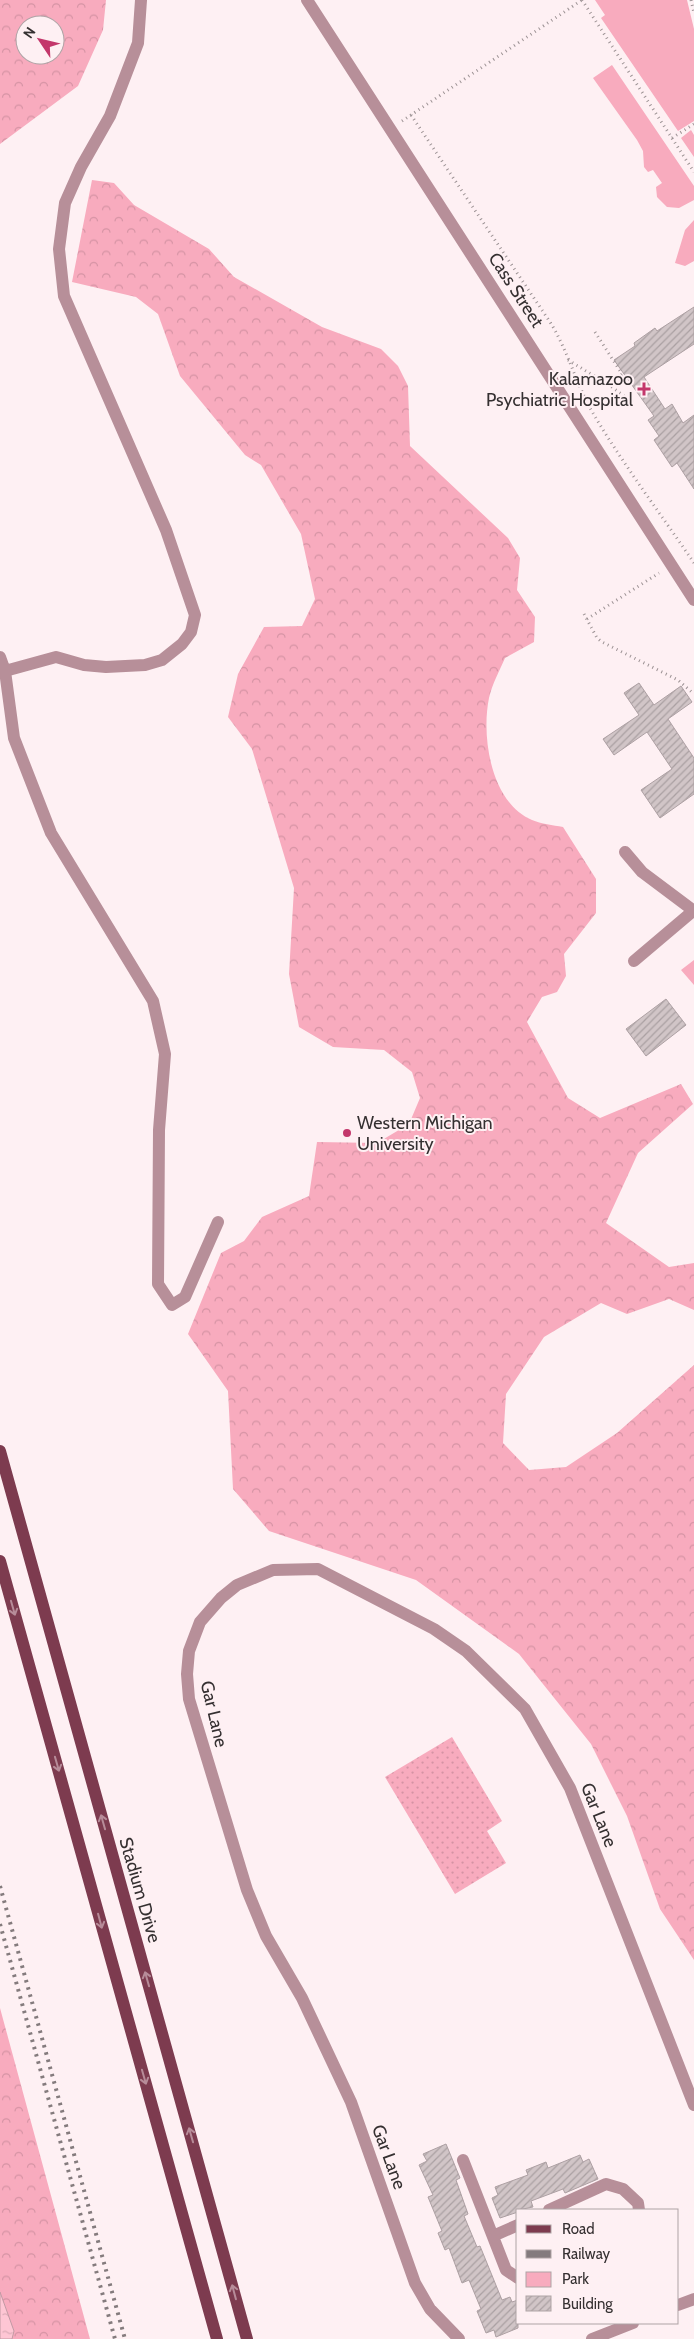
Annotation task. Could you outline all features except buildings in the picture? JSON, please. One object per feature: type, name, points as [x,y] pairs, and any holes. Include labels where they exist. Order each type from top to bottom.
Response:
[{"type":"main road","name":"Stadium Drive","points":[[0,1451],[247,2339]]},
{"type":"main road","points":[[0,1561],[217,2339]]},
{"type":"street","points":[[5,671],[56,657],[99,666],[145,665],[162,660],[182,644],[191,632],[195,615],[166,530],[64,296],[59,249],[65,203],[81,167],[110,116],[138,43],[142,0]]},
{"type":"street","name":"Cass Street","points":[[307,0],[694,600]]},
{"type":"street","points":[[0,657],[5,671],[14,738],[52,833],[153,1001],[165,1054],[159,1130],[158,1284],[172,1305],[185,1297],[218,1222]]},
{"type":"street","points":[[625,852],[642,872],[694,911],[634,960]]},
{"type":"street","name":"Gar Lane","points":[[459,2339],[430,2309],[415,2282],[351,2102],[302,1998],[266,1936],[246,1890],[189,1699],[187,1674],[189,1650],[200,1622],[221,1598],[247,1580],[273,1570],[318,1569],[450,1639],[504,1687],[525,1709],[570,1788],[694,2105]]},
{"type":"street","points":[[463,2160],[506,2270],[516,2277]]},
{"type":"street","points":[[551,2209],[606,2184],[623,2189],[638,2203],[639,2209]]},
{"type":"street","points":[[493,2236],[516,2226]]},
{"type":"street","points":[[679,2303],[694,2299]]},
{"type":"street","points":[[592,2339],[630,2324]]},
{"type":"path","points":[[390,129],[582,0],[694,172]]},
{"type":"path","points":[[691,0],[694,13]]},
{"type":"path","points":[[410,114],[559,336],[568,360],[591,408],[694,563]]},
{"type":"path","points":[[672,138],[694,124]]},
{"type":"path","points":[[595,332],[622,374],[609,385]]},
{"type":"path","points":[[568,360],[609,385],[635,404]]},
{"type":"path","points":[[587,620],[660,573]]},
{"type":"path","points":[[584,614],[597,638],[602,642],[678,680],[694,694]]},
{"type":"green space","points":[[0,0],[106,0],[103,30],[78,86],[0,144]]},
{"type":"green space","points":[[595,0],[687,0],[694,29],[694,121],[678,131],[601,18],[605,15]]},
{"type":"green space","points":[[612,65],[694,186],[694,200],[679,208],[667,207],[657,197],[656,187],[662,183],[653,170],[648,172],[644,167],[643,151],[637,140],[593,78]]},
{"type":"green space","points":[[691,130],[694,135],[694,157],[681,138]]},
{"type":"green space","points":[[92,180],[114,183],[134,205],[209,249],[234,277],[322,327],[381,349],[398,366],[408,386],[410,446],[508,538],[520,558],[517,590],[535,617],[534,642],[505,658],[492,688],[487,714],[487,731],[492,767],[498,784],[507,799],[518,811],[532,820],[563,827],[596,879],[596,913],[564,954],[566,976],[557,992],[542,997],[527,1022],[568,1098],[600,1118],[681,1084],[693,1104],[638,1153],[606,1223],[669,1267],[694,1263],[694,1310],[669,1299],[627,1314],[601,1303],[544,1337],[506,1394],[503,1443],[529,1470],[566,1467],[617,1433],[694,1365],[694,1960],[660,1909],[627,1816],[591,1744],[519,1654],[416,1580],[269,1531],[233,1489],[228,1391],[188,1334],[221,1253],[244,1241],[262,1217],[309,1196],[317,1142],[377,1143],[409,1124],[420,1098],[412,1072],[384,1050],[333,1047],[299,1027],[289,974],[294,888],[252,749],[228,717],[238,674],[264,627],[302,626],[315,599],[301,534],[261,465],[245,455],[180,376],[158,314],[136,297],[72,282]]},
{"type":"green space","points":[[694,220],[694,261],[685,266],[675,263],[685,230]]},
{"type":"green space","points":[[694,960],[694,985],[681,970]]},
{"type":"green space","points":[[452,1737],[502,1821],[487,1831],[506,1863],[455,1894],[385,1777]]},
{"type":"green space","points":[[0,2008],[90,2339],[0,2339]]},
{"type":"water","points":[[0,2292],[14,2331],[12,2339],[0,2339]]},
{"type":"railway","points":[[0,1886],[125,2339]]},
{"type":"railway","points":[[0,1924],[115,2339]]},
{"type":"place","name":"Kalamazoo Psychiatric Hospital","points":[[644,389]]},
{"type":"place","name":"Western Michigan University","points":[[347,1133]]}]
